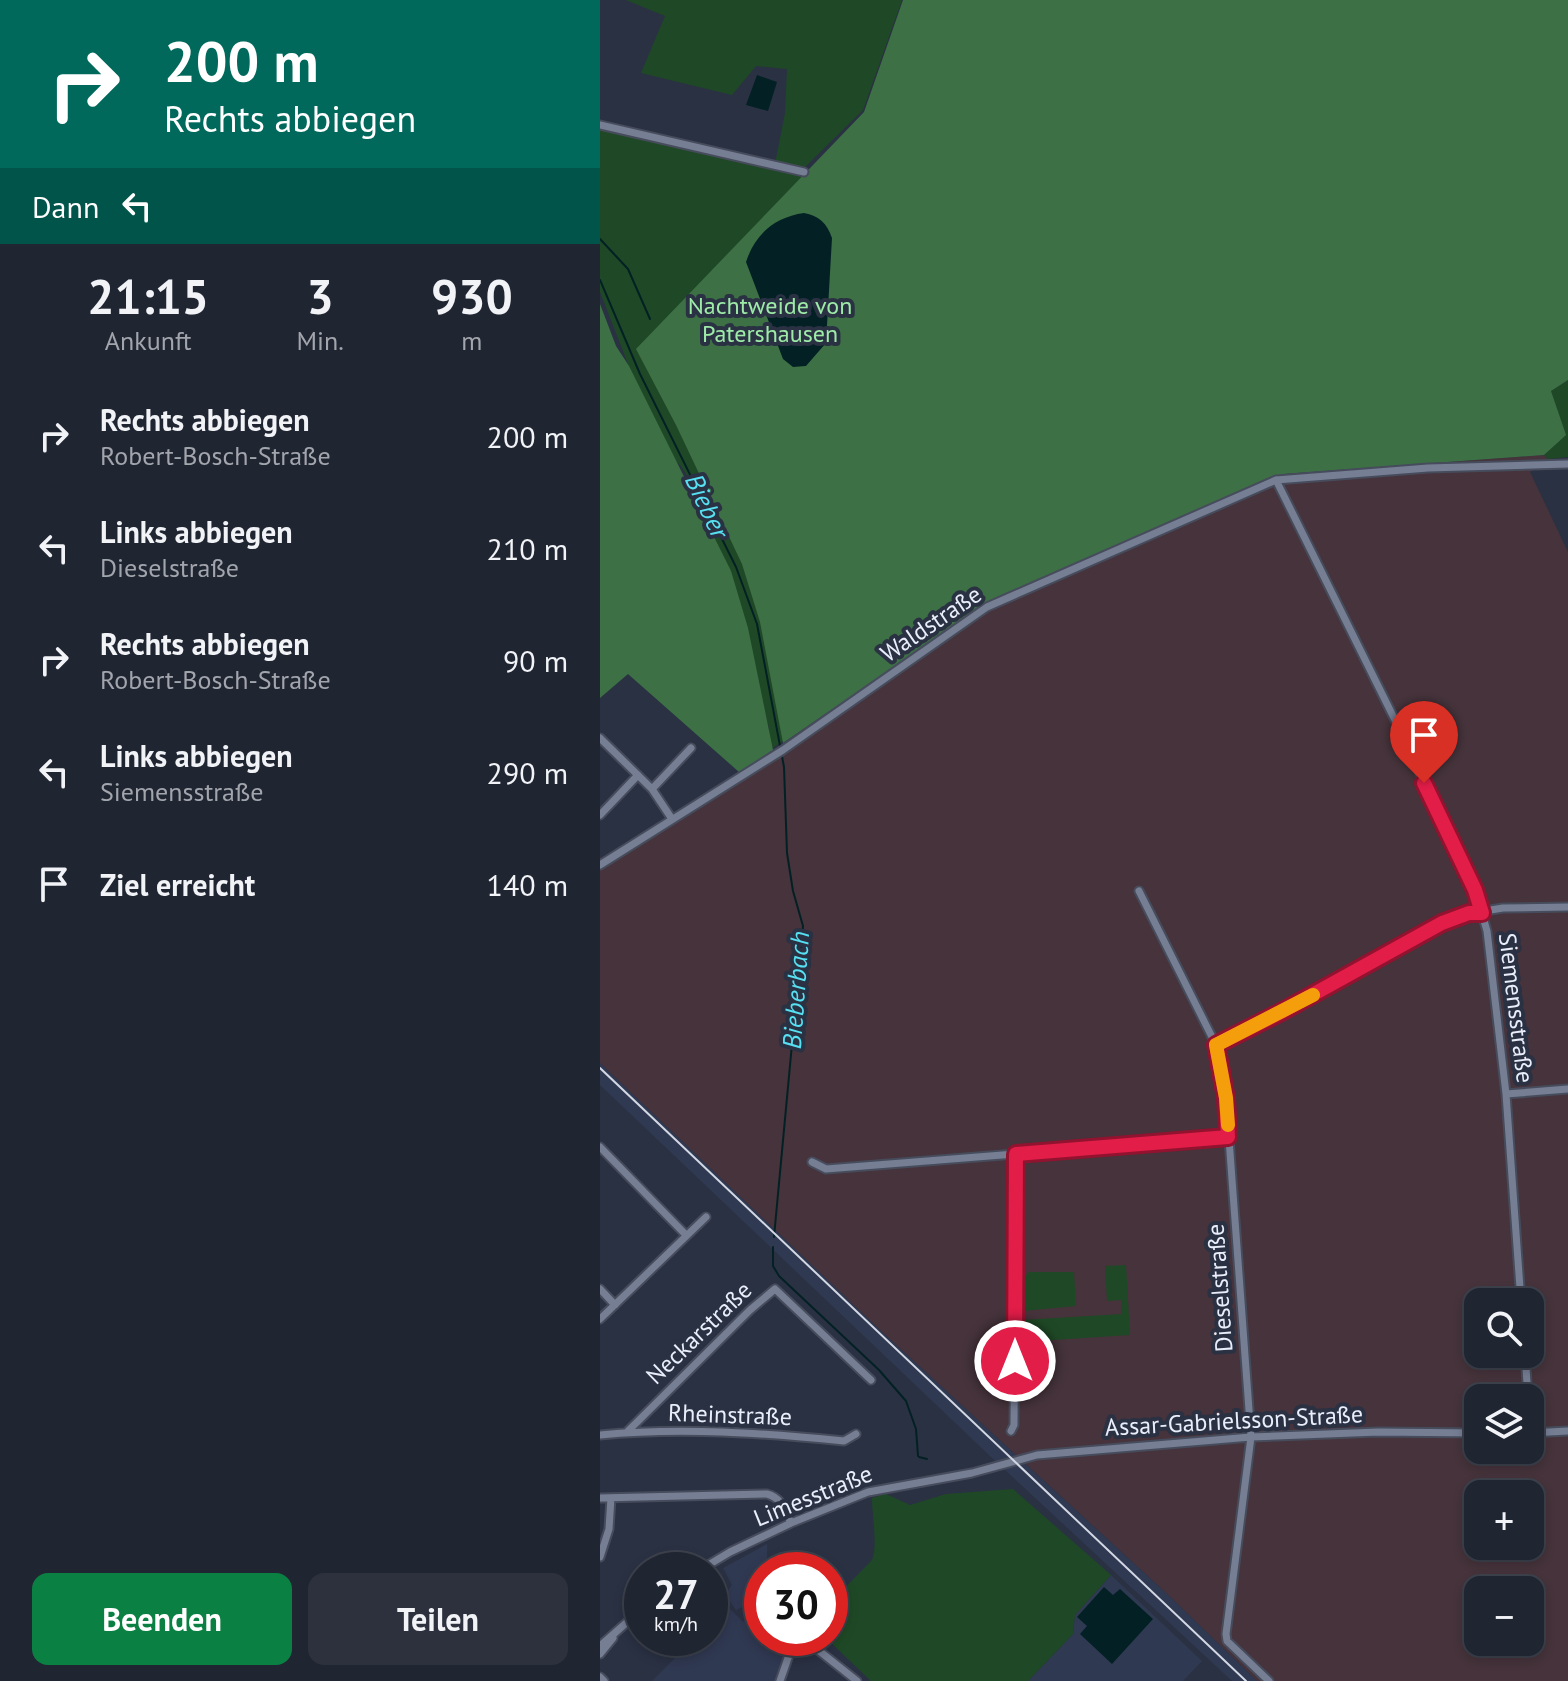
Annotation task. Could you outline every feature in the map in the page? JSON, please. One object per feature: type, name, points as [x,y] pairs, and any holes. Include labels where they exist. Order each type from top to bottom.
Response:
[{"type":"street","points":[[600,125],[804,172]]},
{"type":"street","name":"Waldstraße","points":[[600,865],[779,752],[987,607],[1276,480],[1428,468],[1568,464]]},
{"type":"street","points":[[1276,480],[1395,720]]},
{"type":"street","name":"Siemensstraße","points":[[1403,737],[1475,890],[1487,931],[1506,1094],[1520,1288]]},
{"type":"street","points":[[600,738],[652,789],[672,819]]},
{"type":"street","points":[[652,789],[691,748]]},
{"type":"street","points":[[600,815],[638,775]]},
{"type":"street","name":"Dieselstraße","points":[[1139,891],[1216,1045],[1226,1098],[1251,1437],[1226,1634],[1227,1641],[1269,1681]]},
{"type":"street","points":[[1216,1045],[1442,923],[1469,913],[1503,908],[1568,907]]},
{"type":"street","points":[[1506,1094],[1568,1089]]},
{"type":"street","points":[[812,1162],[826,1169],[1228,1137]]},
{"type":"street","points":[[600,1147],[686,1235]]},
{"type":"street","points":[[1011,1431],[1015,1393],[1016,1154]]},
{"type":"street","points":[[600,1319],[706,1217]]},
{"type":"street","points":[[600,1289],[615,1305]]},
{"type":"street","name":"Neckarstraße","points":[[627,1432],[775,1289],[871,1380]]},
{"type":"street","name":"Rheinstraße","points":[[600,1435],[734,1431],[844,1441],[856,1434]]},
{"type":"street","points":[[1544,1432],[1568,1431]]},
{"type":"street","name":"Assar-Gabrielsson-Straße","points":[[993,1465],[1063,1452],[1251,1437],[1378,1432],[1464,1433]]},
{"type":"street","name":"Limesstraße","points":[[728,1553],[791,1523],[868,1492],[972,1473],[993,1465]]},
{"type":"street","points":[[600,1498],[767,1494],[777,1498],[791,1523]]},
{"type":"street","points":[[600,1557],[609,1529],[611,1498]]},
{"type":"street","points":[[600,1646],[624,1626]]},
{"type":"street","points":[[600,1654],[617,1633]]},
{"type":"street","points":[[780,1681],[789,1656]]},
{"type":"street","points":[[826,1656],[857,1681]]},
{"type":"shaded area","points":[[757,75],[777,82],[768,111],[746,105]]},
{"type":"shaded area","points":[[804,213],[822,221],[832,238],[826,343],[806,366],[793,367],[783,359],[746,262],[755,243],[768,228],[784,218]]},
{"type":"shaded area","points":[[1544,455],[1548,459],[1530,472],[1568,552],[1568,1681],[1257,1681],[881,1331],[600,1063],[600,857],[603,860],[773,751],[991,600],[1284,474]]},
{"type":"shaded area","points":[[600,1063],[881,1331],[1257,1681],[1232,1681],[990,1456],[600,1085]]},
{"type":"shaded area","points":[[767,1544],[767,1552],[752,1552]]},
{"type":"shaded area","points":[[744,1557],[744,1606],[736,1610],[728,1598],[732,1585],[728,1577],[728,1565]]},
{"type":"shaded area","points":[[1111,1575],[1202,1661],[1183,1681],[1028,1681],[1073,1634],[1075,1615]]},
{"type":"shaded area","points":[[1104,1587],[1113,1595],[1120,1589],[1153,1619],[1112,1664],[1080,1634],[1087,1626],[1077,1617]]},
{"type":"shaded area","points":[[728,1607],[743,1622],[744,1656],[786,1656],[777,1681],[652,1681],[677,1656],[728,1656]]},
{"type":"green space","points":[[626,0],[902,0],[863,110],[802,170],[775,164],[785,113],[787,69],[756,66],[732,95],[641,73],[665,16]]},
{"type":"green space","points":[[903,0],[1568,0],[1568,380],[1551,391],[1566,435],[1544,455],[1284,474],[991,600],[783,743],[760,622],[742,564],[636,349],[864,112]]},
{"type":"green space","name":"Nachtweide von Patershausen","points":[[600,130],[660,141],[884,195],[842,701],[771,749],[767,739],[769,728],[730,583],[689,478],[660,446],[600,292]]},
{"type":"green space","points":[[600,304],[616,346],[629,366],[731,571],[748,628],[773,750],[739,772],[628,674],[600,698]]},
{"type":"green space","points":[[1568,380],[1568,457],[1548,459],[1544,455],[1565,435],[1551,391]]},
{"type":"green space","points":[[1126,1265],[1130,1335],[1022,1342],[1021,1320],[1122,1314],[1121,1300],[1107,1301],[1105,1266]]},
{"type":"green space","points":[[1029,1272],[1074,1272],[1076,1306],[1023,1311],[1024,1278]]},
{"type":"green space","points":[[1013,1489],[1111,1575],[1075,1615],[1073,1634],[1028,1681],[871,1681],[845,1656],[848,1656],[848,1585],[874,1554],[872,1498],[886,1494],[910,1505],[946,1494]]},
{"type":"waterway","points":[[600,239],[628,269],[650,319]]},
{"type":"waterway","name":"Bieber","points":[[600,280],[640,374],[736,567],[757,624],[784,767],[787,853],[803,926],[774,1237]]},
{"type":"waterway","name":"Bieberbach","points":[[773,1247],[773,1266],[779,1276],[879,1370],[906,1401],[916,1429],[918,1456]]},
{"type":"waterway","points":[[919,1457],[927,1459]]},
{"type":"railway","points":[[600,1068],[1246,1681]]},
{"type":"slow traffic","points":[[1228,1125],[1216,1045],[1313,995]]},
{"type":"route","points":[[1015,1361],[1016,1154],[1228,1137],[1226,1098],[1216,1045],[1442,923],[1460,915],[1482,913],[1475,890],[1424,783]]}]
